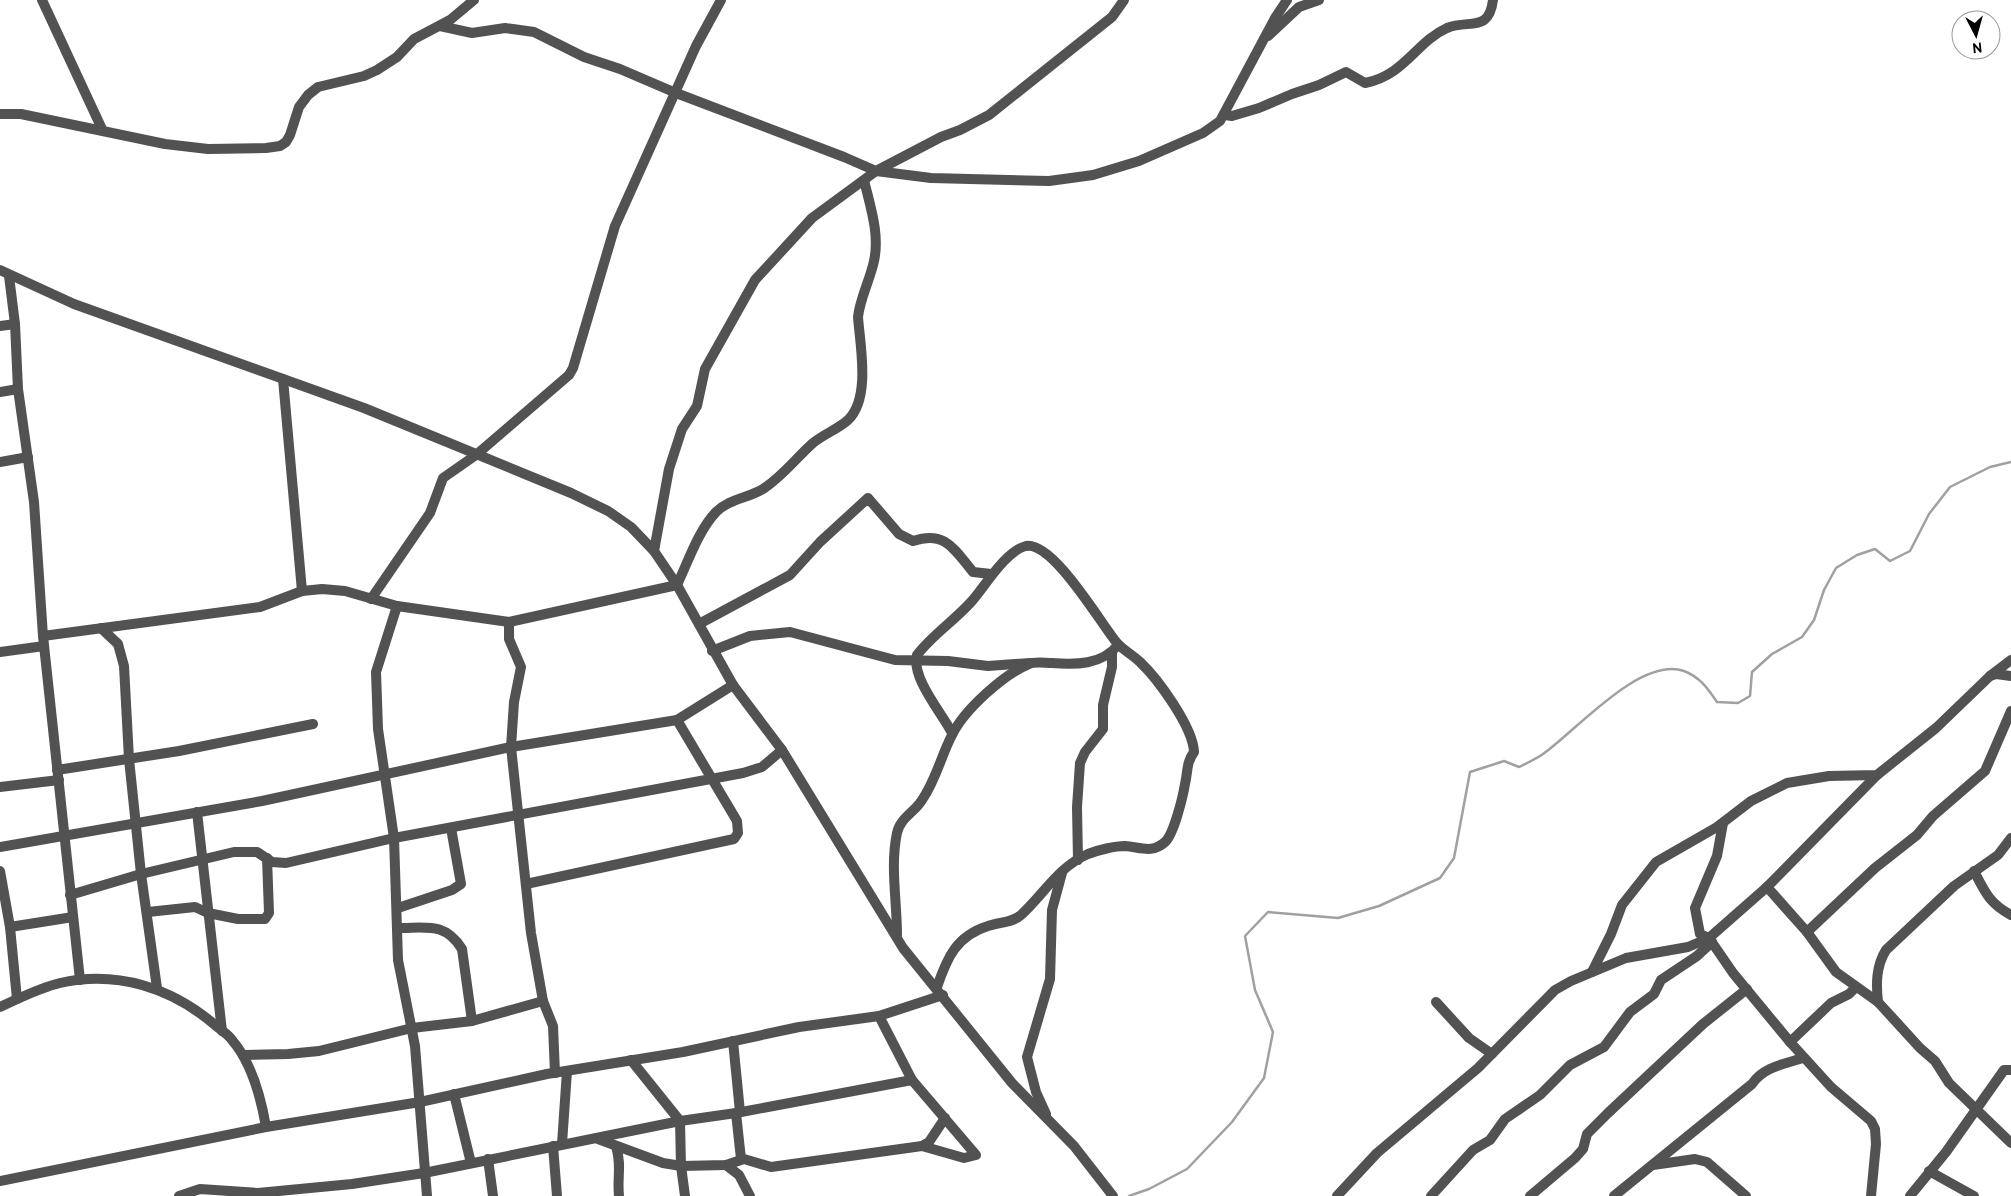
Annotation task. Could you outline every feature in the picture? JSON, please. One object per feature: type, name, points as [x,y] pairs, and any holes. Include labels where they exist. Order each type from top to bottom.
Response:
[{"type":"street","points":[[42,0],[102,129]]},
{"type":"street","points":[[0,114],[21,114],[102,129],[165,144],[208,149],[280,146],[286,142],[290,135],[299,108],[308,94],[318,87],[364,76],[377,70],[397,57],[414,39],[440,26],[474,0]]},
{"type":"street","points":[[371,599],[430,513],[442,478],[476,455],[569,375],[573,368],[615,226],[696,46],[721,0]]},
{"type":"street","points":[[654,551],[669,469],[682,429],[697,406],[705,369],[765,266],[812,218],[876,171],[941,137],[960,130],[989,115],[1112,17],[1124,0]]},
{"type":"street","points":[[440,26],[472,33],[504,28],[534,32],[584,57],[620,68],[676,93],[844,156],[876,171],[931,178],[1011,181],[1049,180],[1093,175],[1139,161],[1203,133],[1225,115],[1261,45],[1287,0]]},
{"type":"street","points":[[1261,45],[1299,7],[1319,0]]},
{"type":"street","points":[[1225,115],[1232,116],[1259,108],[1292,94],[1319,86],[1346,72],[1365,83],[1377,81],[1396,70],[1448,28],[1479,23],[1487,19],[1492,10],[1494,0]]},
{"type":"street","points":[[677,585],[710,520],[718,511],[728,504],[752,495],[781,477],[816,441],[845,422],[853,413],[863,375],[858,317],[874,260],[876,246],[872,215],[864,180]]},
{"type":"street","points":[[5,273],[15,324],[18,389],[34,502],[44,641],[80,980]]},
{"type":"street","points":[[5,273],[74,304],[364,408],[608,511],[631,527],[654,551],[677,585],[712,651],[733,685],[782,750],[903,948],[940,991],[1012,1083],[1074,1146],[1113,1196]]},
{"type":"street","points":[[0,326],[15,324]]},
{"type":"street","points":[[283,379],[302,591]]},
{"type":"street","points":[[0,392],[18,389]]},
{"type":"street","points":[[0,462],[28,457]]},
{"type":"street","points":[[698,624],[790,575],[820,542],[868,498],[899,534],[913,541],[925,536],[945,541],[973,572],[991,574]]},
{"type":"street","points":[[940,991],[947,959],[958,943],[982,928],[1014,919],[1021,915],[1063,869],[1089,854],[1120,846],[1150,849],[1166,842],[1185,788],[1187,765],[1194,752],[1178,712],[1166,693],[1142,663],[1115,649],[1081,592],[1045,553],[1031,546],[1020,548],[991,574],[970,603],[922,648],[915,660],[927,696],[941,711],[952,733]]},
{"type":"street","points":[[0,652],[101,628],[266,606],[302,591],[322,589],[345,591],[397,606],[509,622],[677,585]]},
{"type":"street","points":[[397,606],[376,672],[378,729],[383,774],[394,838],[398,908],[398,960],[412,1028],[427,1196]]},
{"type":"street","points":[[509,622],[508,639],[521,667],[514,702],[511,747],[534,955],[543,1001],[553,1026],[555,1073]]},
{"type":"street","points":[[101,628],[118,644],[122,652],[129,759],[141,874],[148,912],[157,988]]},
{"type":"street","points":[[712,651],[750,636],[790,632],[884,658],[948,661],[982,666],[1030,663],[1078,665],[1115,649]]},
{"type":"street","points":[[1078,860],[1077,807],[1080,763],[1085,752],[1103,729],[1103,705],[1115,649]]},
{"type":"street","points":[[1431,1196],[1473,1150],[1490,1140],[1511,1114],[1540,1096],[1570,1065],[1604,1047],[1630,1012],[1654,994],[1661,980],[1697,956],[1710,940],[1767,887],[1877,775],[1936,728],[1990,676],[2011,660]]},
{"type":"street","points":[[896,936],[894,856],[897,831],[904,819],[926,795],[940,767],[952,733],[965,716],[992,689],[1030,663]]},
{"type":"street","points":[[1990,676],[1996,674],[2011,676]]},
{"type":"street","points":[[0,847],[64,834],[262,801],[511,747],[677,720],[733,685]]},
{"type":"street","points":[[1807,932],[1875,868],[1917,835],[1933,816],[1985,771],[2011,711]]},
{"type":"street","points":[[526,884],[734,839],[738,833],[738,821],[710,778],[677,720]]},
{"type":"street","points":[[0,787],[129,759],[313,724]]},
{"type":"street","points":[[70,895],[141,874],[251,850],[278,864],[286,863],[394,838],[519,816],[754,770],[762,767],[782,750]]},
{"type":"street","points":[[1592,972],[1611,934],[1622,904],[1656,862],[1723,823],[1751,801],[1787,783],[1829,776],[1877,775]]},
{"type":"street","points":[[197,812],[204,860],[208,913],[222,1031]]},
{"type":"street","points":[[1723,823],[1718,856],[1695,908],[1700,934],[1710,940],[1803,1058],[1831,1087],[1871,1121],[1875,1129],[1876,1144],[1871,1196]]},
{"type":"street","points":[[398,908],[452,890],[461,884],[452,828]]},
{"type":"street","points":[[1878,1002],[1876,984],[1882,956],[1886,950],[1954,886],[1974,870],[1998,856],[2011,838]]},
{"type":"street","points":[[148,912],[195,907],[208,913],[238,919],[261,919],[268,917],[267,858]]},
{"type":"street","points":[[1048,1120],[1036,1092],[1026,1057],[1050,979],[1053,956],[1052,910],[1063,869]]},
{"type":"street","points":[[1974,870],[1996,908],[2011,915]]},
{"type":"street","points":[[0,871],[10,927],[17,999]]},
{"type":"street","points":[[1767,887],[1807,932],[1836,972],[1878,1002],[1920,1048],[1936,1061],[1949,1083],[2011,1143]]},
{"type":"street","points":[[10,927],[73,917]]},
{"type":"street","points":[[398,928],[438,928],[446,931],[457,942],[462,949],[472,1021]]},
{"type":"street","points":[[1337,1196],[1377,1153],[1492,1054],[1555,990],[1626,958],[1681,949],[1710,940]]},
{"type":"street","points":[[0,1007],[42,989],[80,980],[118,980],[157,988],[200,1012],[232,1039],[243,1055],[261,1100],[266,1127]]},
{"type":"street","points":[[1790,1042],[1831,1003],[1850,994],[1856,987]]},
{"type":"street","points":[[1530,1196],[1575,1158],[1583,1149],[1587,1134],[1608,1113],[1703,1024],[1747,989]]},
{"type":"street","points":[[0,1181],[266,1127],[420,1102],[555,1073],[733,1041],[798,1027],[878,1016],[940,991]]},
{"type":"street","points":[[243,1055],[319,1051],[412,1028],[472,1021],[543,1001]]},
{"type":"street","points":[[1436,1002],[1469,1038],[1492,1054]]},
{"type":"street","points":[[878,1016],[912,1080],[976,1155],[964,1158],[922,1146]]},
{"type":"street","points":[[733,1041],[741,1159]]},
{"type":"street","points":[[1617,1195],[1752,1084],[1758,1075],[1767,1069],[1803,1058]]},
{"type":"street","points":[[631,1060],[680,1121],[681,1166],[686,1196]]},
{"type":"street","points":[[1910,1196],[1946,1152],[2004,1070],[2011,1070]]},
{"type":"street","points":[[557,1196],[558,1145],[567,1071]]},
{"type":"street","points":[[179,1196],[200,1189],[258,1193],[352,1184],[424,1173],[680,1121],[912,1080]]},
{"type":"street","points":[[454,1094],[471,1163]]},
{"type":"street","points":[[598,1139],[663,1163],[681,1166],[726,1165],[741,1159],[771,1166],[922,1146],[929,1142],[945,1118]]},
{"type":"street","points":[[616,1146],[621,1166],[619,1196]]},
{"type":"street","points":[[1652,1165],[1694,1159],[1707,1162],[1746,1196]]},
{"type":"street","points":[[488,1160],[493,1196]]},
{"type":"street","points":[[726,1165],[739,1175],[750,1196]]},
{"type":"street","points":[[1929,1171],[1974,1196]]},
{"type":"waterway","points":[[1129,1196],[1149,1189],[1187,1169],[1232,1122],[1264,1078],[1273,1032],[1255,990],[1245,936],[1268,912],[1338,918],[1379,906],[1440,878],[1454,858],[1470,772],[1504,761],[1519,767],[1534,759],[1557,743],[1609,698],[1648,674],[1667,669],[1684,671],[1699,680],[1717,702],[1738,703],[1750,696],[1752,672],[1772,654],[1802,637],[1814,620],[1824,590],[1836,568],[1857,555],[1875,549],[1890,561],[1910,551],[1929,514],[1950,487],[1990,467],[2011,462]]}]
